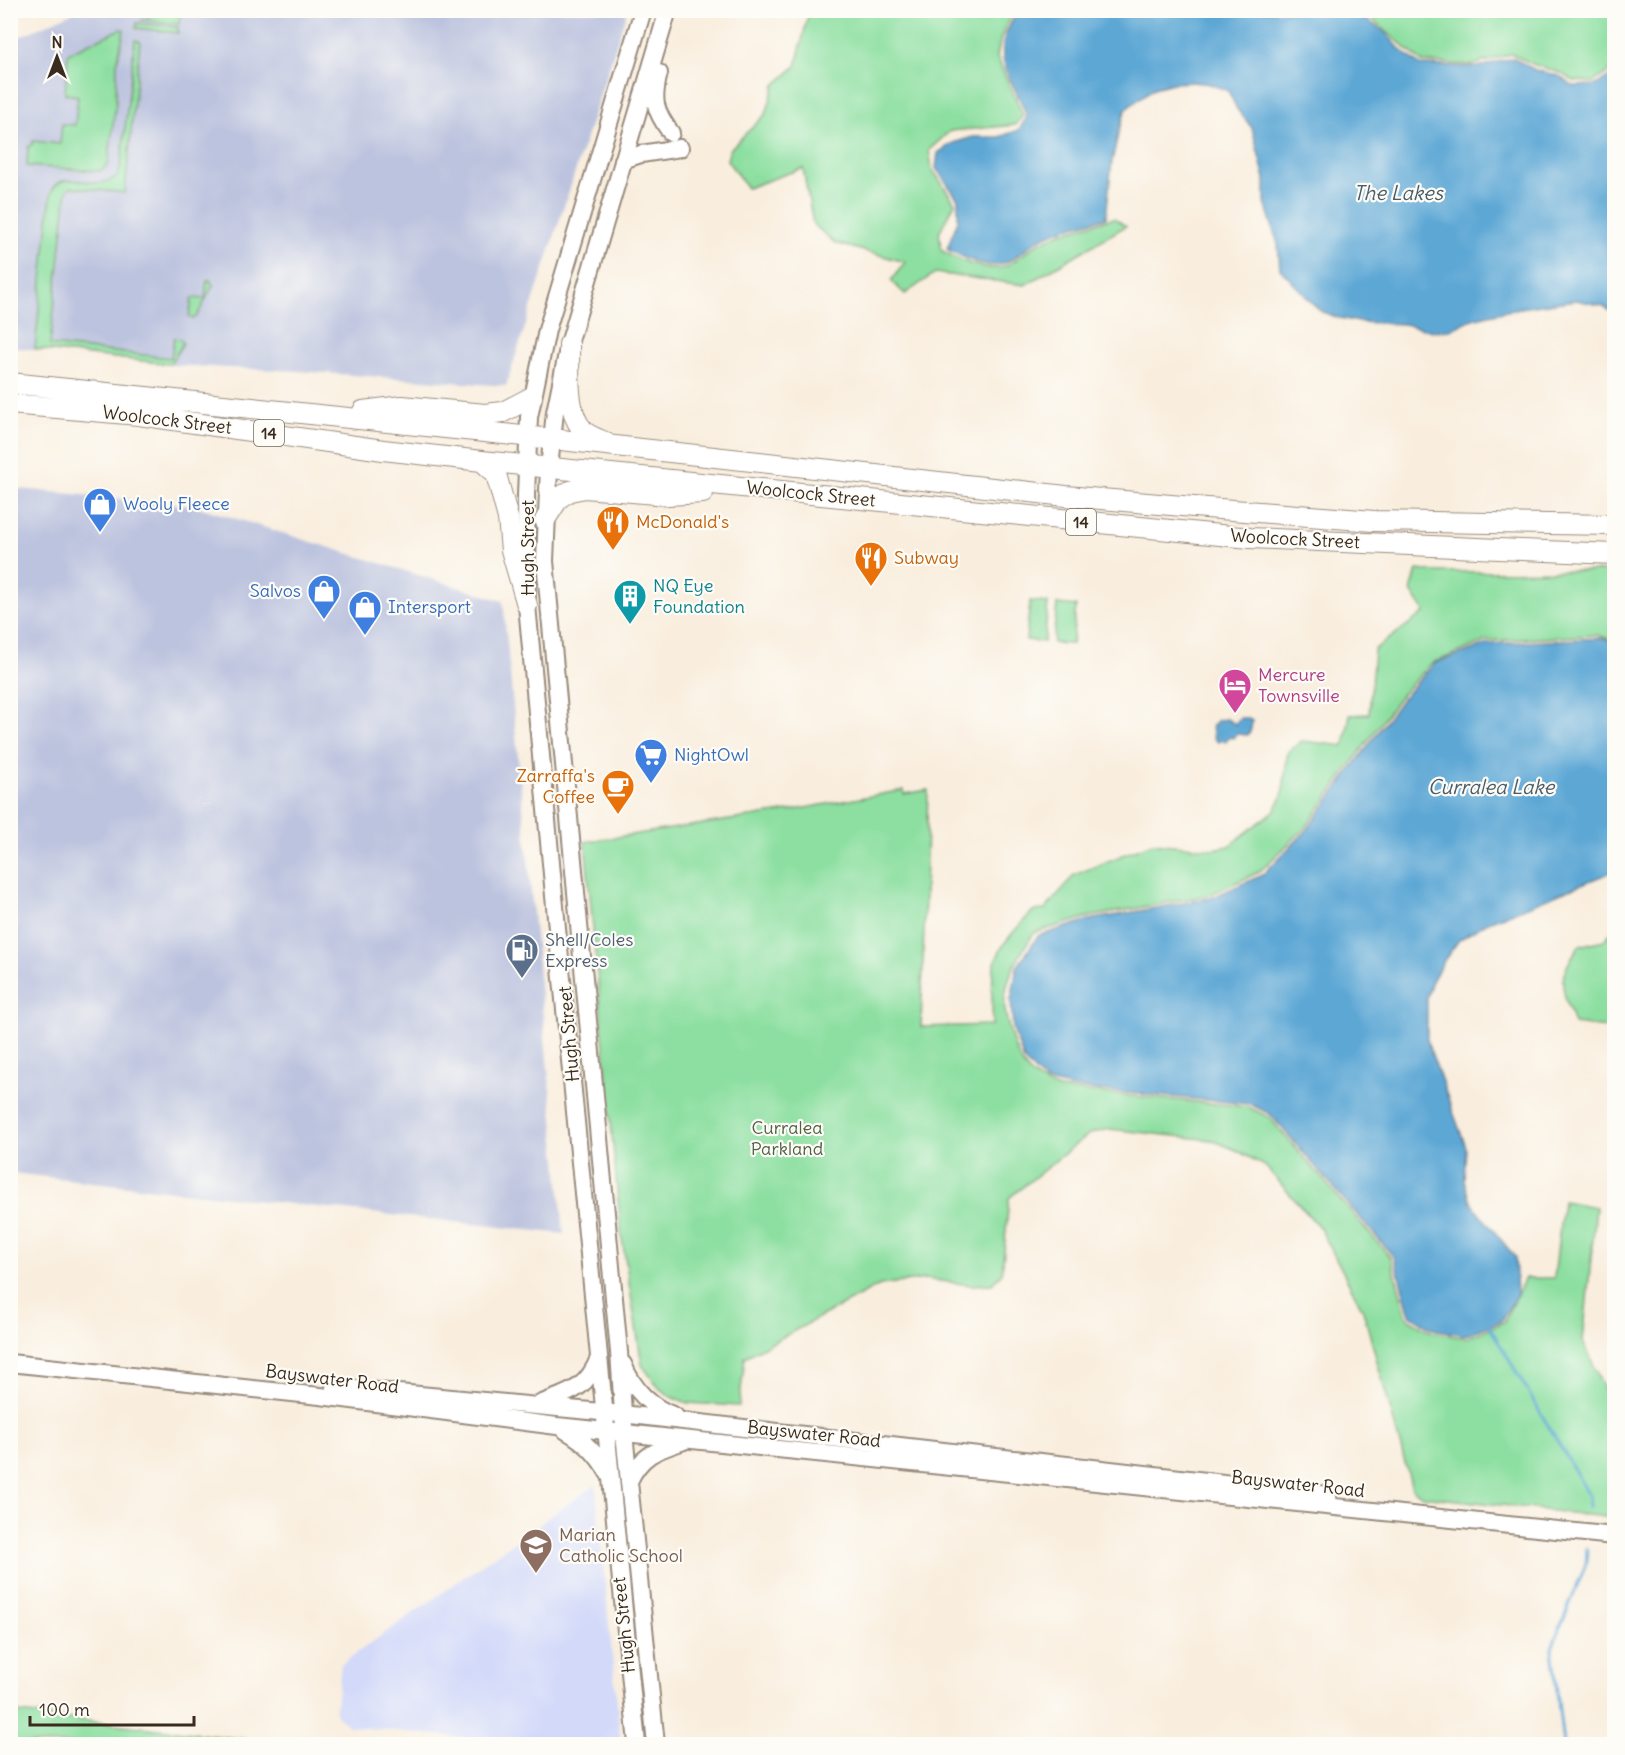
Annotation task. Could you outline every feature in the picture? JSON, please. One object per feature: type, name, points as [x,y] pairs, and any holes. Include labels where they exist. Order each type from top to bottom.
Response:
[{"type":"main road","name":"Hugh Street","points":[[643,10],[547,330],[532,397],[527,466],[527,605],[605,1412],[615,1432],[629,1481],[656,1744]]},
{"type":"main road","name":"Hugh Street","points":[[637,1744],[611,1478],[615,1432],[622,1414],[618,1352],[548,607],[545,520],[555,412],[569,344],[669,10]]},
{"type":"main road","points":[[669,10],[669,35],[654,96],[656,108],[671,132]]},
{"type":"main road","points":[[623,160],[641,154],[680,148]]},
{"type":"main road","points":[[569,344],[571,406],[576,420],[585,432],[610,445]]},
{"type":"main road","name":"Woolcock Street","points":[[10,383],[528,436],[1066,496],[1374,521],[1614,525]]},
{"type":"main road","points":[[327,415],[402,406],[485,414],[503,412],[532,397]]},
{"type":"main road","name":"Woolcock Street","points":[[10,404],[139,415],[383,450],[527,466],[1259,538],[1614,554]]},
{"type":"main road","points":[[482,461],[496,474],[508,518],[511,550],[527,605]]},
{"type":"main road","points":[[545,520],[559,498],[570,491],[585,488],[668,495],[763,489]]},
{"type":"main road","name":"Bayswater Road","points":[[10,1352],[393,1393],[605,1412],[1614,1526]]},
{"type":"main road","points":[[618,1352],[633,1385],[647,1401],[667,1413],[693,1422]]},
{"type":"main road","points":[[536,1406],[566,1393],[587,1380],[600,1357]]},
{"type":"main road","name":"Bayswater Road","points":[[10,1363],[963,1470],[1614,1536]]},
{"type":"main road","points":[[557,1426],[579,1438],[595,1452],[611,1478]]},
{"type":"main road","points":[[629,1481],[643,1459],[660,1449],[688,1439]]},
{"type":"shaded area","points":[[79,10],[627,11],[506,386],[296,371],[170,365],[11,347],[10,41]]},
{"type":"shaded area","points":[[11,488],[195,506],[503,601],[564,1234],[11,1173]]},
{"type":"shaded area","name":"Marian Catholic School","points":[[595,1485],[621,1743],[526,1744],[348,1726],[335,1714],[341,1664]]},
{"type":"green space","points":[[163,10],[181,11],[179,24],[142,20]]},
{"type":"green space","points":[[809,11],[1014,11],[1001,37],[997,57],[1023,115],[1016,125],[950,131],[929,150],[932,169],[955,203],[939,233],[942,251],[974,265],[1001,268],[1039,243],[1066,232],[1114,218],[1126,226],[1025,285],[935,273],[905,294],[891,281],[905,262],[835,243],[813,224],[803,168],[747,188],[727,160],[730,149],[766,114],[775,85],[796,66]]},
{"type":"green space","points":[[1345,11],[1614,11],[1614,68],[1594,82],[1573,81],[1561,73],[1511,54],[1473,65],[1422,62],[1365,13]]},
{"type":"green space","points":[[137,23],[178,27],[178,33],[136,28]]},
{"type":"green space","points":[[121,29],[124,30],[117,63],[116,101],[108,165],[98,171],[27,166],[28,147],[33,141],[60,144],[62,124],[75,125],[78,96],[65,94],[68,53]]},
{"type":"green space","points":[[135,40],[140,41],[125,193],[71,187],[67,190],[50,345],[171,358],[174,338],[180,339],[183,343],[170,364],[35,349],[51,193],[56,185],[63,181],[100,183],[110,181],[118,175]]},
{"type":"green space","points":[[210,280],[213,285],[197,316],[193,319],[189,317],[192,298],[205,299],[207,281]]},
{"type":"green space","name":"Curralea Parkland","points":[[1417,570],[1436,572],[1614,571],[1614,640],[1598,635],[1486,641],[1432,663],[1401,695],[1306,827],[1259,872],[1209,895],[1088,917],[1034,933],[1009,979],[1005,1003],[1007,1020],[1012,1040],[1025,1068],[1043,1082],[1059,1089],[1248,1107],[1269,1117],[1391,1258],[1407,1318],[1432,1332],[1467,1338],[1504,1322],[1525,1278],[1554,1278],[1563,1201],[1596,1207],[1583,1341],[1614,1412],[1614,1518],[1422,1496],[1412,1488],[1363,1310],[1320,1228],[1265,1166],[1212,1140],[1109,1129],[1089,1134],[1009,1198],[1002,1273],[992,1284],[971,1285],[926,1279],[880,1285],[745,1357],[739,1406],[688,1403],[671,1397],[659,1388],[642,1365],[621,1232],[585,842],[783,812],[904,790],[904,794],[928,790],[921,1027],[992,1025],[993,974],[1002,947],[1033,911],[1045,910],[1074,875],[1152,843],[1214,849],[1229,846],[1274,811],[1282,797],[1288,752],[1302,741],[1344,746],[1350,715],[1369,714],[1374,650],[1425,612],[1411,591]]},
{"type":"green space","points":[[1030,601],[1048,603],[1044,642],[1026,640]]},
{"type":"green space","points":[[1057,604],[1076,606],[1072,644],[1053,643]]},
{"type":"green space","points":[[1614,929],[1614,1029],[1574,1024],[1564,992],[1566,968],[1579,946],[1604,940]]},
{"type":"green space","points":[[11,1712],[261,1741],[261,1744],[11,1744]]},
{"type":"water","name":"The Lakes","points":[[1017,11],[1314,11],[1361,16],[1385,32],[1400,49],[1420,65],[1478,67],[1513,58],[1535,70],[1559,76],[1574,86],[1596,85],[1614,73],[1614,315],[1604,306],[1576,300],[1520,308],[1472,319],[1450,330],[1433,331],[1404,324],[1358,322],[1335,317],[1319,310],[1280,269],[1278,244],[1265,203],[1265,179],[1252,128],[1237,109],[1228,91],[1210,84],[1195,82],[1173,83],[1154,88],[1126,109],[1112,161],[1106,218],[1050,234],[1011,260],[1001,264],[990,265],[977,262],[947,249],[958,220],[958,199],[936,168],[938,153],[953,143],[973,137],[999,137],[1019,130],[1027,117],[1009,78],[1003,58],[1005,36]]},
{"type":"water","name":"Curralea Lake","points":[[1602,638],[1614,642],[1614,871],[1486,923],[1459,940],[1431,983],[1427,998],[1427,1041],[1466,1147],[1464,1180],[1472,1204],[1515,1257],[1517,1294],[1501,1321],[1466,1335],[1433,1329],[1410,1315],[1394,1257],[1270,1114],[1250,1104],[1075,1088],[1046,1082],[1024,1061],[1013,1028],[1011,1000],[1017,967],[1038,936],[1089,920],[1211,898],[1262,875],[1307,830],[1402,699],[1435,663],[1488,644]]},
{"type":"water","points":[[1240,718],[1252,720],[1248,735],[1236,734],[1233,738],[1229,737],[1226,742],[1223,740],[1218,742],[1214,738],[1212,727],[1218,720],[1227,719],[1235,724]]},
{"type":"waterway","points":[[1488,1324],[1589,1495],[1589,1508]]},
{"type":"waterway","points":[[1563,1744],[1552,1648],[1586,1564],[1587,1549]]},
{"type":"place","name":"Wooly Fleece","points":[[100,533]]},
{"type":"place","name":"McDonald's","points":[[613,551]]},
{"type":"place","name":"Subway","points":[[871,587]]},
{"type":"place","name":"Salvos","points":[[324,620]]},
{"type":"place","name":"NQ Eye Foundation","points":[[630,625]]},
{"type":"place","name":"Intersport","points":[[365,636]]},
{"type":"place","name":"Mercure Townsville","points":[[1235,714]]},
{"type":"place","name":"NightOwl","points":[[651,784]]},
{"type":"place","name":"Zarraffa's Coffee","points":[[618,815]]},
{"type":"place","name":"Shell/Coles Express","points":[[522,979]]},
{"type":"place","name":"Marian Catholic School","points":[[536,1574]]}]
